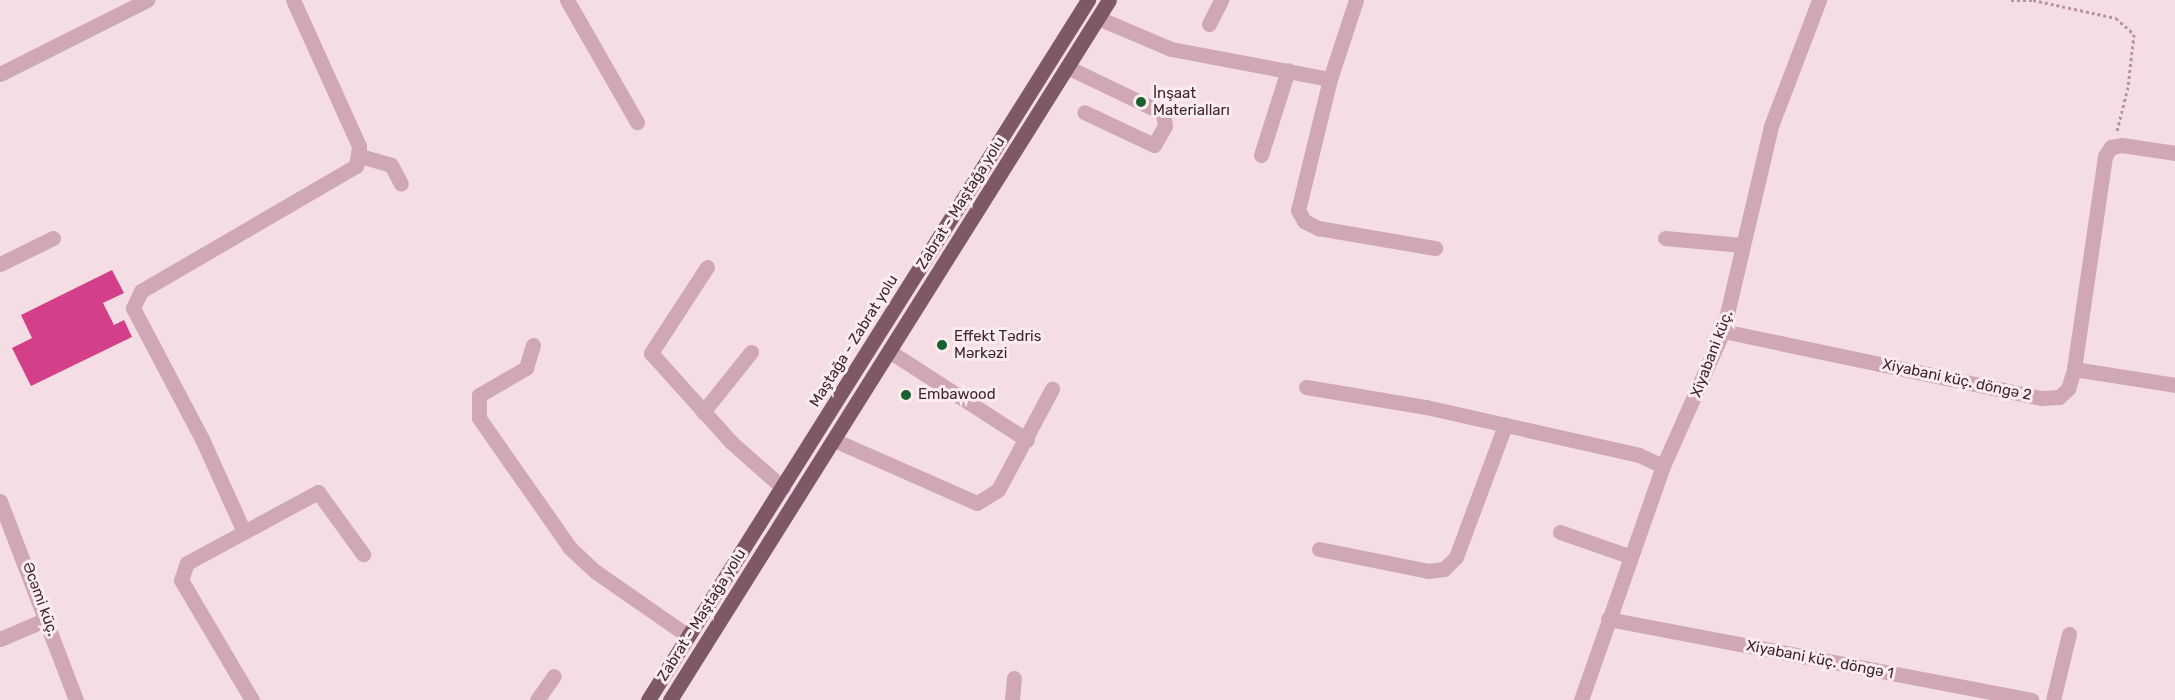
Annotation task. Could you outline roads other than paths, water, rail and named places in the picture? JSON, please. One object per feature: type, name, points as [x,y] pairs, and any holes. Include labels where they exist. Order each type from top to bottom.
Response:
[{"type":"main road","name":"Maştağa - Zabrat yolu","points":[[648,700],[1088,0]]},
{"type":"main road","name":"Zabrat - Maştağa yolu","points":[[670,700],[1109,0]]},
{"type":"street","points":[[0,74],[147,0]]},
{"type":"street","points":[[293,0],[360,156]]},
{"type":"street","points":[[567,0],[637,122]]},
{"type":"street","points":[[1209,24],[1221,0]]},
{"type":"street","points":[[1356,0],[1330,79],[1299,198],[1305,221],[1435,248]]},
{"type":"street","name":"Xiyabani küç.","points":[[1581,700],[1629,556],[1663,466],[1723,331],[1771,126],[1819,0]]},
{"type":"street","points":[[1098,18],[1171,49],[1330,79]]},
{"type":"street","points":[[1067,67],[1163,114],[1165,126],[1154,145],[1084,112]]},
{"type":"street","points":[[1261,155],[1288,70]]},
{"type":"street","points":[[2175,153],[2111,147],[2105,156],[2074,369],[2175,385]]},
{"type":"street","points":[[360,156],[390,165],[401,184]]},
{"type":"street","points":[[244,532],[202,439],[137,321],[135,297],[346,175],[360,156]]},
{"type":"street","points":[[0,264],[53,238]]},
{"type":"street","points":[[1665,238],[1742,245]]},
{"type":"street","points":[[707,267],[651,353],[703,412],[783,488]]},
{"type":"street","name":"Xiyabani küç. döngə 2","points":[[1723,331],[2042,398],[2064,393],[2074,369]]},
{"type":"street","points":[[533,345],[526,368],[479,395],[479,418],[570,548],[596,572],[688,636]]},
{"type":"street","points":[[889,351],[1027,441]]},
{"type":"street","points":[[703,412],[752,352]]},
{"type":"street","points":[[1306,387],[1505,425],[1638,455],[1663,466]]},
{"type":"street","points":[[834,441],[977,503],[998,490],[1027,441],[1052,389]]},
{"type":"street","points":[[1319,549],[1428,571],[1444,569],[1456,557],[1505,425]]},
{"type":"street","points":[[252,700],[181,580],[187,562],[318,492],[363,555]]},
{"type":"street","name":"Əcəmi küç.","points":[[0,501],[47,619],[76,700]]},
{"type":"street","points":[[1560,532],[1629,556]]},
{"type":"street","points":[[0,639],[47,619]]},
{"type":"street","name":"Xiyabani küç. döngə 1","points":[[1608,620],[2031,700]]},
{"type":"street","points":[[2053,700],[2069,634]]},
{"type":"street","points":[[537,700],[554,676]]},
{"type":"street","points":[[1012,700],[1014,678]]},
{"type":"place","name":"İnşaat Materialları","points":[[1141,102]]},
{"type":"place","name":"Effekt Tədris Mərkəzi","points":[[942,345]]},
{"type":"place","name":"Embawood","points":[[906,395]]}]
